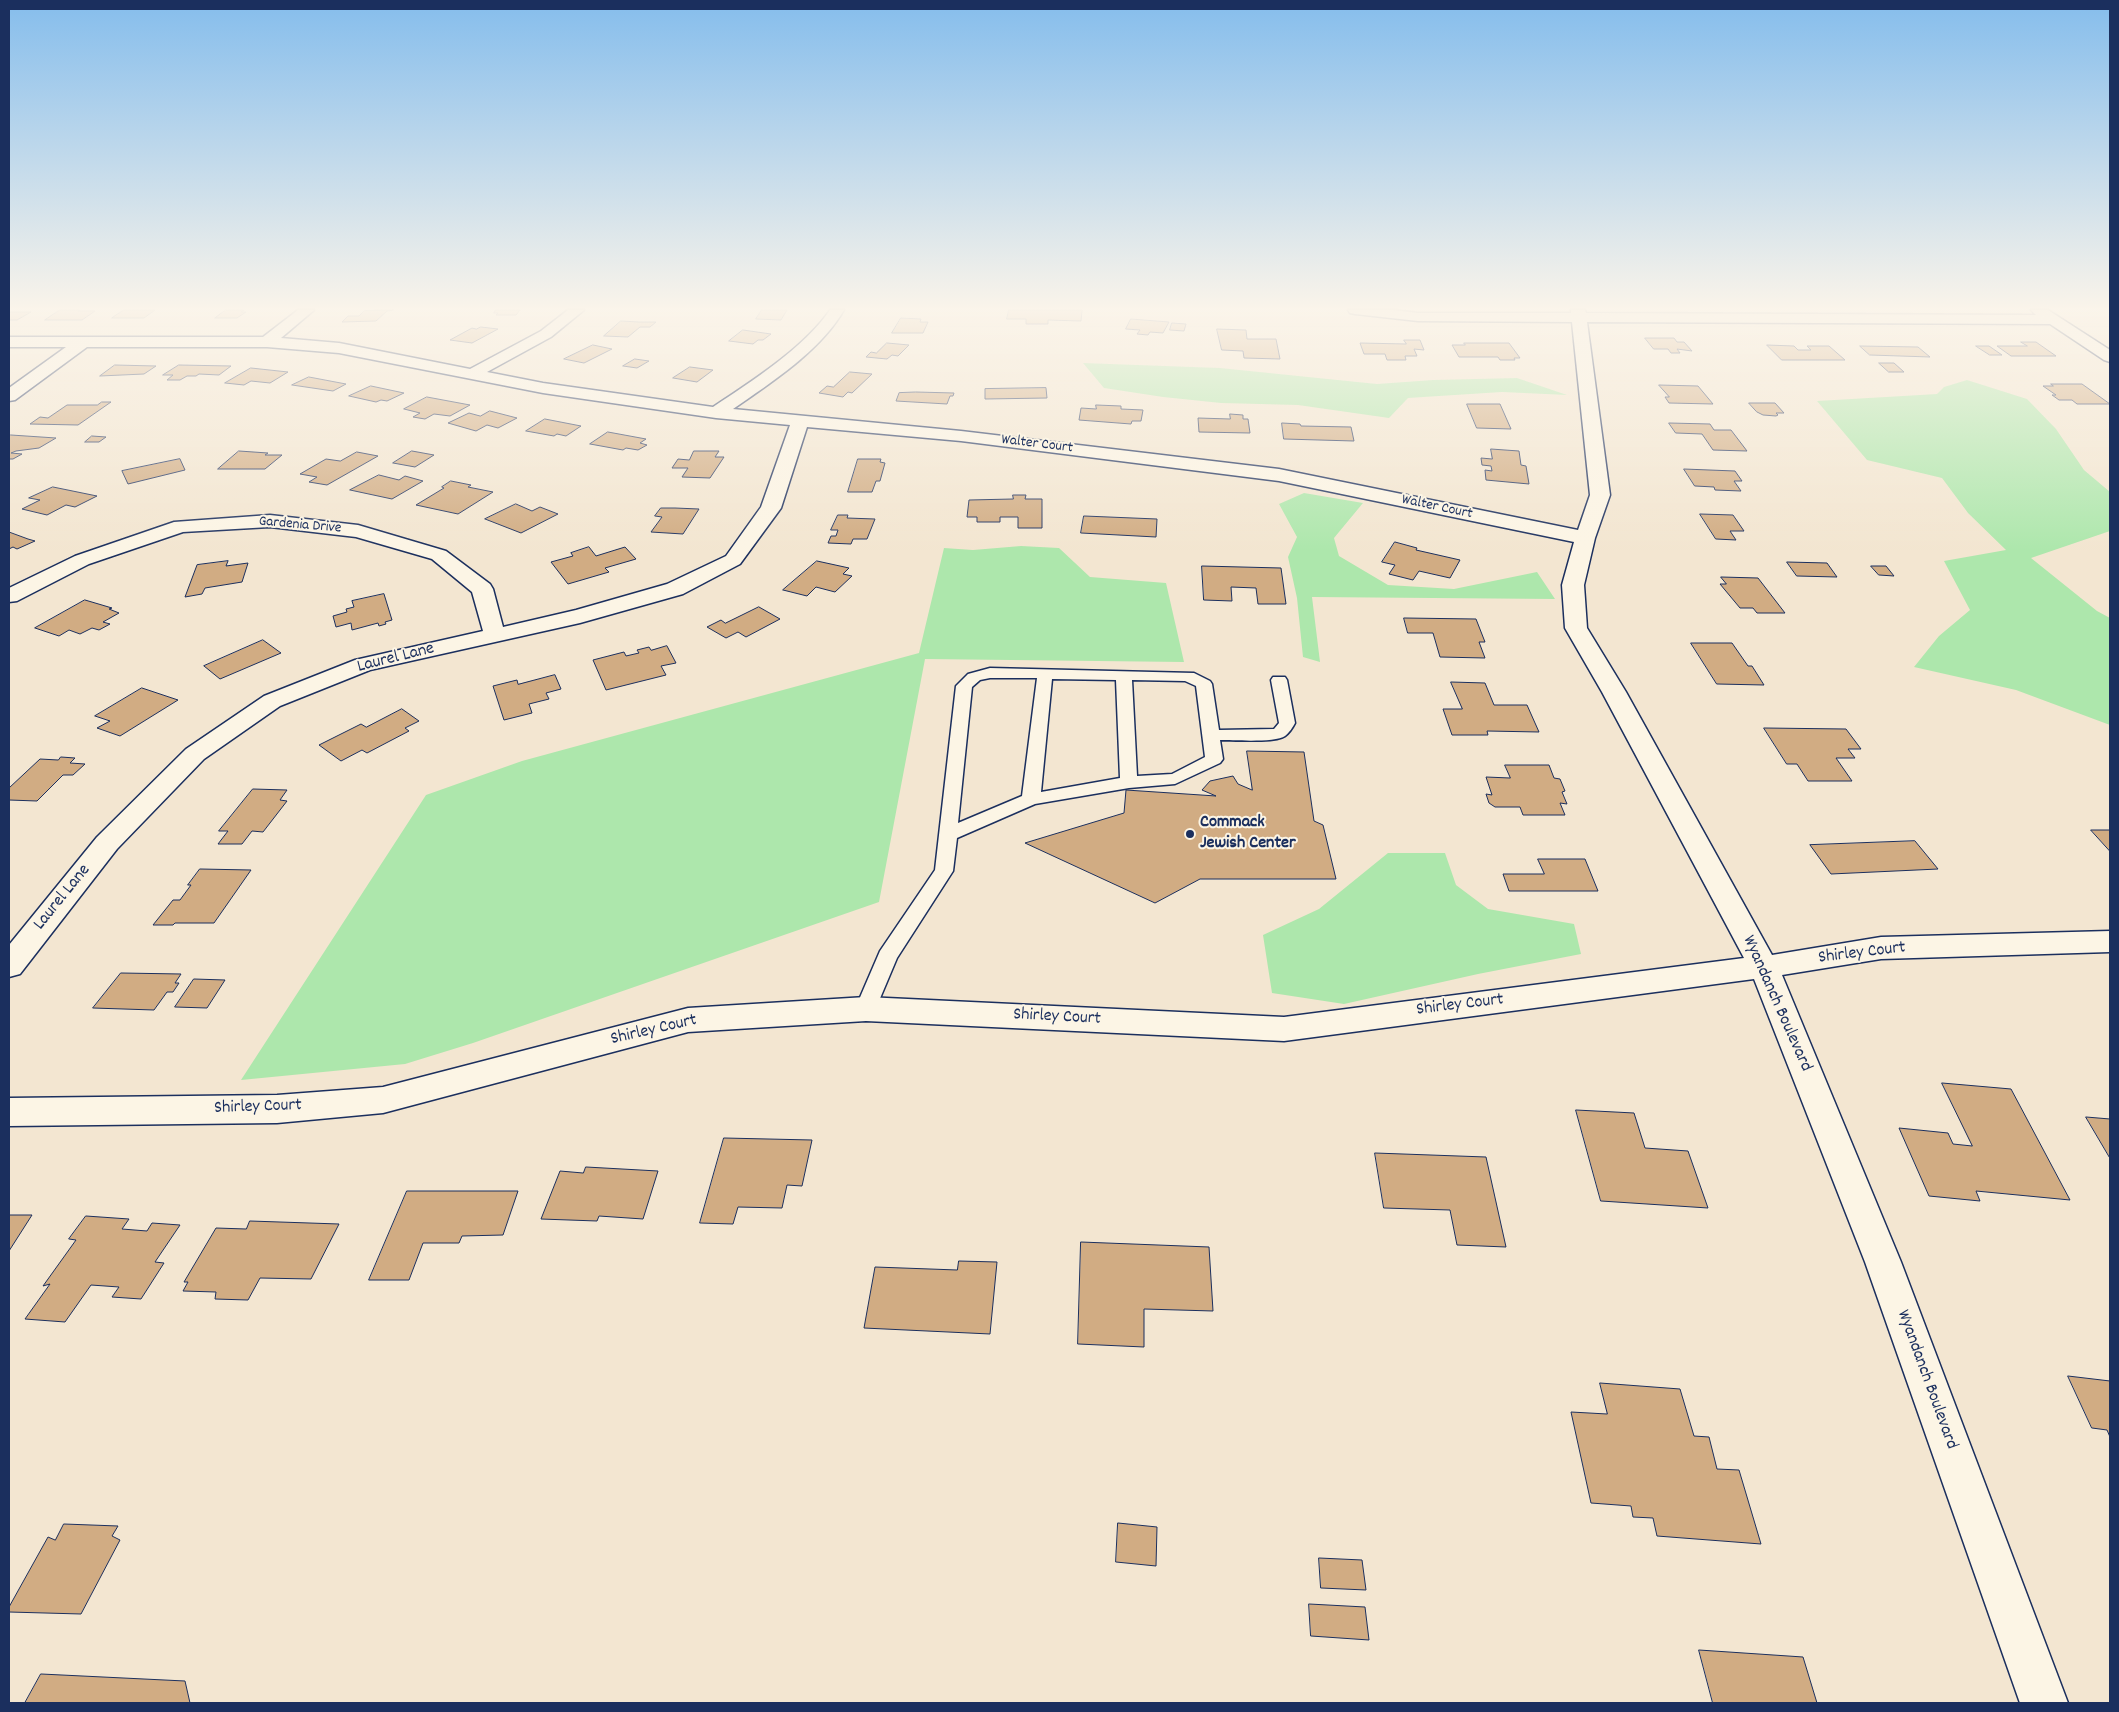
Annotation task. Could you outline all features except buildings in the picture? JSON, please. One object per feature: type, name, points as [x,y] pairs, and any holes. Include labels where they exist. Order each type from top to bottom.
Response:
[{"type":"street","name":"Walter Court","points":[[556,390],[716,413],[961,436],[1280,475],[1585,538]]},
{"type":"street","points":[[716,413],[749,390]]},
{"type":"street","name":"Wyandanch Boulevard","points":[[1588,390],[1600,495],[1585,538],[1574,585],[1576,628],[1614,692],[1764,968],[1882,1262],[2044,1703]]},
{"type":"street","name":"Laurel Lane","points":[[9,966],[107,843],[195,754],[272,701],[362,665],[580,616],[675,589],[734,560],[771,508],[800,422]]},
{"type":"street","name":"Gardenia Drive","points":[[9,596],[82,560],[181,526],[270,521],[358,531],[439,555],[482,589],[495,636]]},
{"type":"street","name":"Shirley Court","points":[[9,1112],[277,1109],[382,1100],[688,1020],[866,1009],[1284,1029],[1764,968],[1880,948],[2110,941]]},
{"type":"lane","points":[[866,1009],[887,956],[944,871],[964,686],[974,677],[990,673],[1188,676],[1204,684],[1214,759],[1175,779],[1129,782],[1031,799],[948,835]]},
{"type":"lane","points":[[1031,799],[1045,674]]},
{"type":"lane","points":[[1124,675],[1129,782]]},
{"type":"lane","points":[[1210,735],[1265,735],[1279,733],[1287,723],[1279,680]]},
{"type":"green space","points":[[1116,390],[1552,390],[1567,395],[1502,392],[1408,398],[1389,418],[1298,405],[1221,403]]},
{"type":"green space","points":[[1941,390],[1998,390],[2027,399],[2056,429],[2084,470],[2110,492],[2110,531],[2031,558],[2097,611],[2110,618],[2110,725],[2016,690],[1914,667],[1939,636],[1970,610],[1944,561],[2006,550],[1968,513],[1942,478],[1867,460],[1817,401],[1937,394]]},
{"type":"green space","points":[[1304,493],[1363,503],[1334,538],[1339,556],[1388,585],[1454,589],[1537,572],[1555,599],[1312,597],[1320,662],[1303,657],[1297,598],[1288,557],[1297,537],[1279,504]]},
{"type":"green space","points":[[1021,546],[1059,548],[1090,577],[1166,583],[1184,662],[925,659],[879,902],[473,1043],[405,1064],[241,1080],[426,795],[522,761],[919,653],[944,548],[973,550]]},
{"type":"green space","points":[[1388,853],[1445,853],[1456,885],[1488,909],[1574,924],[1581,954],[1478,974],[1344,1004],[1272,993],[1263,935],[1319,909]]},
{"type":"place","name":"Commack Jewish Center","points":[[1190,834]]}]
